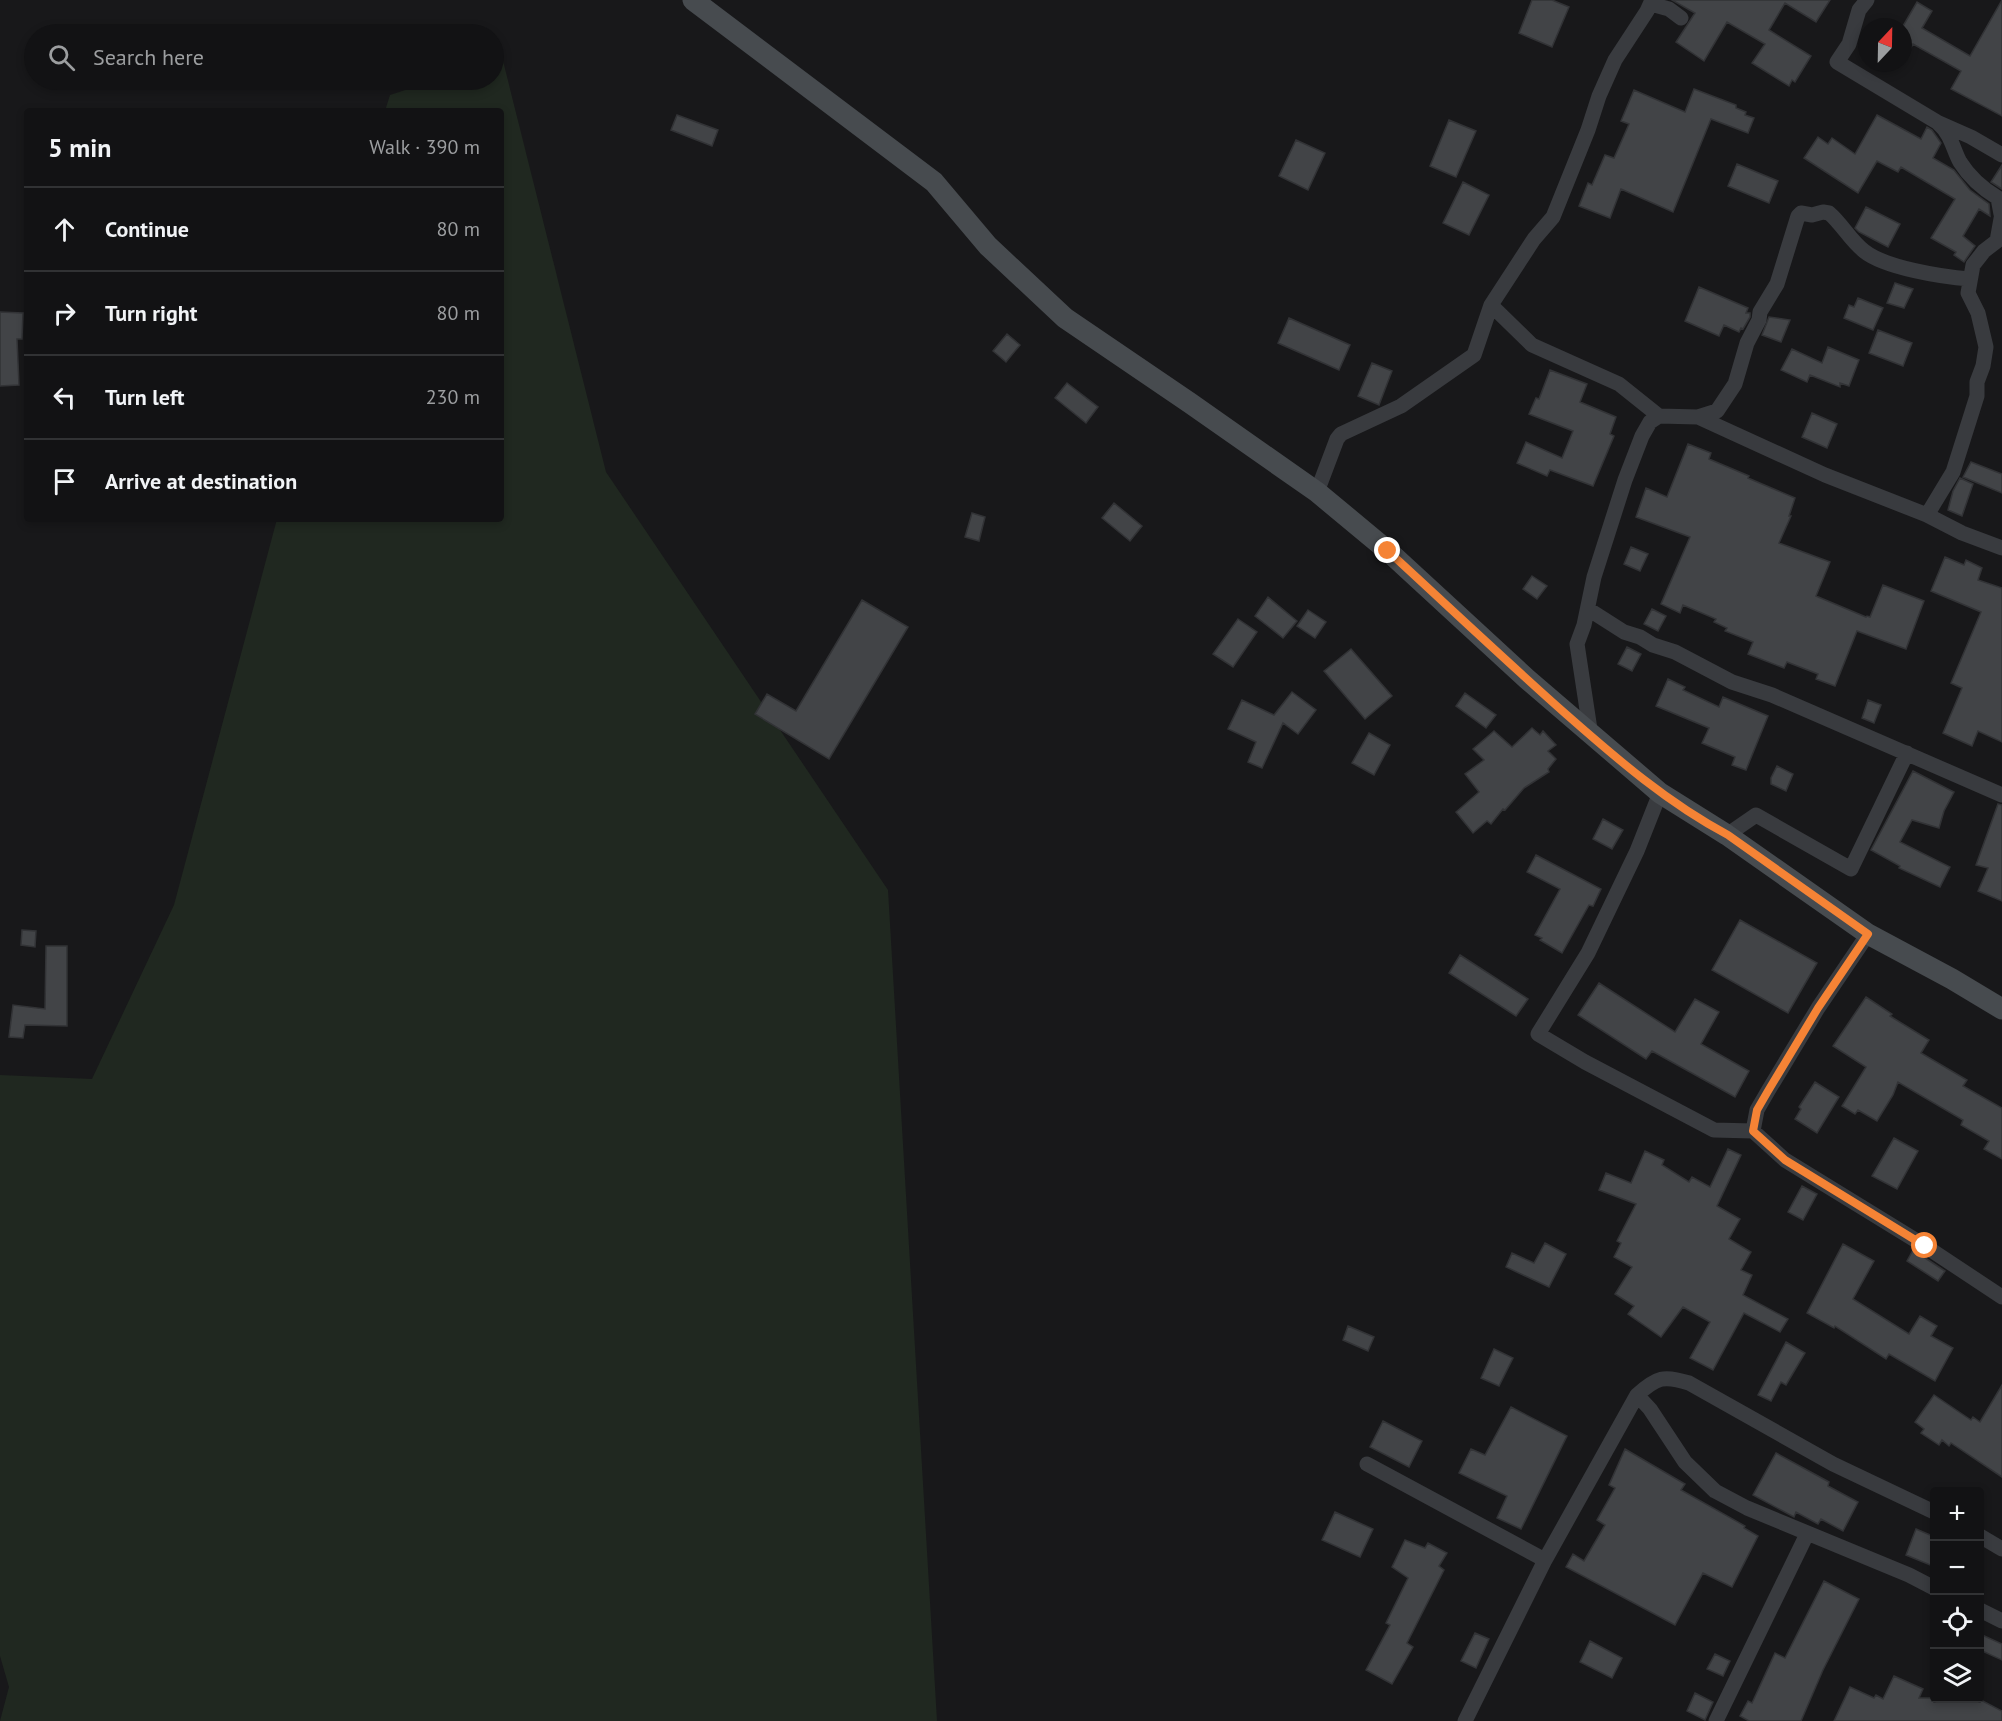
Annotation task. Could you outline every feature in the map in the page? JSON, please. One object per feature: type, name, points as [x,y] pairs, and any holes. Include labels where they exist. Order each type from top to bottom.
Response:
[{"type":"main road","points":[[693,0],[934,182],[988,246],[1065,318],[1317,492],[1388,551],[1527,680],[1660,794],[1728,835],[1868,934],[2002,1009]]},
{"type":"street","points":[[1867,0],[1859,10],[1849,44],[1838,62],[1945,129],[1961,163],[1979,186],[1998,198],[2002,214],[1999,243],[1984,252],[1973,266],[1968,293],[1978,313],[1986,347],[1983,366],[1977,382],[1977,396],[1955,466],[1927,515]]},
{"type":"street","points":[[1317,492],[1341,434],[1401,406],[1470,358],[1476,349],[1491,305],[1534,239],[1553,217],[1599,96],[1616,60],[1652,2],[1669,9],[1681,18]]},
{"type":"street","points":[[1936,122],[1971,137],[2002,155]]},
{"type":"street","points":[[1591,736],[1577,644],[1588,609],[1594,577],[1625,480],[1642,436],[1650,422],[1659,416],[1698,417],[1717,411],[1734,384],[1747,342],[1759,320],[1760,312],[1777,284],[1801,213],[1812,215],[1829,213],[1855,243],[1875,259],[1939,277],[1970,279]]},
{"type":"street","points":[[1491,305],[1532,345],[1619,384],[1659,416]]},
{"type":"street","points":[[1698,417],[1825,475],[1927,515],[1962,533],[2002,548]]},
{"type":"street","points":[[1588,609],[1624,632],[1675,652],[1732,682],[1772,695],[2002,795]]},
{"type":"street","points":[[1580,636],[1608,622]]},
{"type":"street","points":[[1728,835],[1756,815],[1851,869],[1907,753]]},
{"type":"street","points":[[1660,794],[1637,851],[1588,953],[1538,1034],[1585,1062],[1714,1130],[1753,1131],[1785,1160],[1925,1246],[2002,1298]]},
{"type":"street","points":[[1753,1131],[1757,1110],[1768,1091],[1818,1008],[1868,934]]},
{"type":"street","points":[[1465,1721],[1545,1560],[1637,1395],[1653,1381],[1672,1378],[1689,1383],[1833,1464],[1930,1510]]},
{"type":"street","points":[[1637,1395],[1650,1409],[1685,1462],[1715,1491],[1747,1508],[1930,1585]]},
{"type":"street","points":[[1367,1464],[1545,1560]]},
{"type":"street","points":[[1716,1721],[1807,1534]]},
{"type":"street","points":[[1984,1538],[2002,1549]]},
{"type":"street","points":[[1984,1612],[2002,1621]]},
{"type":"shaded area","points":[[504,65],[606,472],[888,890],[937,1721],[0,1721],[9,1687],[0,1656],[0,1075],[92,1079],[174,905],[276,522],[504,522],[504,108],[386,108],[390,95],[405,90],[504,90]]},
{"type":"building","points":[[1532,0],[1552,0],[1569,7],[1552,47],[1519,33]]},
{"type":"building","points":[[1672,0],[1830,0],[1816,22],[1785,3],[1769,30],[1811,56],[1795,82],[1792,80],[1789,86],[1752,63],[1765,44],[1727,22],[1704,61],[1676,42],[1695,13]]},
{"type":"building","points":[[2002,0],[2002,116],[1951,89],[1961,71],[1913,44],[1912,46],[1912,18],[1908,18],[1917,2],[1932,11],[1922,28],[1970,56]]},
{"type":"building","points":[[1694,89],[1736,105],[1736,108],[1746,112],[1745,115],[1754,118],[1748,133],[1711,119],[1673,212],[1621,189],[1610,218],[1579,206],[1588,183],[1592,185],[1605,155],[1614,158],[1629,124],[1621,121],[1634,90],[1685,112]]},
{"type":"building","points":[[677,115],[718,130],[712,146],[671,130]]},
{"type":"building","points":[[1877,115],[1921,139],[1927,127],[1932,130],[1941,143],[1933,158],[1954,170],[1970,190],[1989,204],[1990,216],[1979,209],[1963,236],[1975,246],[1964,262],[1954,255],[1956,252],[1931,238],[1955,199],[1901,167],[1898,172],[1877,161],[1858,193],[1804,158],[1818,137],[1828,144],[1832,138],[1855,154]]},
{"type":"building","points":[[1449,120],[1476,131],[1456,177],[1430,166]]},
{"type":"building","points":[[1296,140],[1325,153],[1308,190],[1279,176]]},
{"type":"building","points":[[1737,164],[1778,181],[1769,203],[1728,186]]},
{"type":"building","points":[[2002,165],[2002,189],[1991,182]]},
{"type":"building","points":[[1463,182],[1489,195],[1469,235],[1443,223]]},
{"type":"building","points":[[1866,207],[1900,224],[1888,247],[1855,228]]},
{"type":"building","points":[[1895,283],[1913,289],[1904,308],[1887,303]]},
{"type":"building","points":[[1699,287],[1748,308],[1746,313],[1750,313],[1750,317],[1743,329],[1741,328],[1739,332],[1724,325],[1719,336],[1685,321]]},
{"type":"building","points":[[1858,298],[1883,308],[1873,330],[1844,318],[1849,305],[1854,307]]},
{"type":"building","points":[[0,312],[23,313],[22,339],[17,339],[19,385],[0,386]]},
{"type":"building","points":[[1769,317],[1790,320],[1781,342],[1762,335]]},
{"type":"building","points":[[1289,318],[1350,345],[1339,370],[1278,343]]},
{"type":"building","points":[[1878,330],[1912,343],[1903,366],[1869,353]]},
{"type":"building","points":[[1007,334],[1020,345],[1006,362],[993,351]]},
{"type":"building","points":[[1828,347],[1859,360],[1849,386],[1840,383],[1840,387],[1810,375],[1807,382],[1781,370],[1792,349],[1822,363]]},
{"type":"building","points":[[1372,363],[1392,371],[1379,405],[1358,396]]},
{"type":"building","points":[[1550,370],[1587,384],[1580,402],[1616,417],[1610,434],[1614,436],[1593,486],[1550,470],[1547,476],[1517,463],[1526,442],[1562,458],[1573,431],[1529,414],[1536,398],[1539,399]]},
{"type":"building","points":[[1067,383],[1098,407],[1086,423],[1055,398]]},
{"type":"building","points":[[1812,413],[1837,424],[1827,448],[1802,437]]},
{"type":"building","points":[[1688,444],[1711,453],[1709,459],[1795,498],[1789,516],[1791,516],[1779,543],[1830,562],[1816,596],[1866,617],[1870,617],[1883,585],[1924,601],[1906,649],[1857,631],[1835,686],[1816,679],[1818,674],[1787,662],[1784,668],[1748,654],[1753,642],[1725,631],[1727,628],[1714,622],[1716,619],[1683,605],[1680,613],[1661,604],[1690,537],[1636,517],[1646,488],[1667,497]]},
{"type":"building","points":[[1971,462],[2002,474],[2002,493],[1963,477]]},
{"type":"building","points":[[1960,478],[1973,484],[1962,516],[1948,510],[1953,491]]},
{"type":"building","points":[[1114,503],[1142,526],[1130,541],[1102,518]]},
{"type":"building","points":[[972,513],[985,517],[979,541],[965,537]]},
{"type":"building","points":[[1631,547],[1648,554],[1640,571],[1624,564]]},
{"type":"building","points":[[1945,557],[1964,565],[1966,560],[1982,568],[1978,580],[2002,588],[2002,742],[1978,731],[1972,746],[1943,733],[1962,688],[1951,683],[1981,612],[1931,591]]},
{"type":"building","points":[[1532,576],[1547,586],[1537,599],[1523,589]]},
{"type":"building","points":[[1268,597],[1297,621],[1283,638],[1255,616]]},
{"type":"building","points":[[862,600],[908,627],[829,759],[755,714],[767,694],[796,711]]},
{"type":"building","points":[[1652,609],[1666,616],[1658,631],[1644,624]]},
{"type":"building","points":[[1308,610],[1326,622],[1315,638],[1297,626]]},
{"type":"building","points":[[1238,619],[1257,632],[1233,667],[1213,654]]},
{"type":"building","points":[[1627,647],[1641,654],[1632,671],[1618,664]]},
{"type":"building","points":[[1351,649],[1392,696],[1365,719],[1324,671]]},
{"type":"building","points":[[1668,679],[1685,687],[1683,690],[1719,707],[1723,697],[1768,716],[1746,770],[1732,765],[1735,757],[1702,743],[1709,728],[1656,706]]},
{"type":"building","points":[[1292,692],[1316,710],[1298,734],[1283,723],[1262,768],[1248,762],[1256,742],[1228,729],[1242,700],[1274,715]]},
{"type":"building","points":[[1465,693],[1496,715],[1486,728],[1456,706]]},
{"type":"building","points":[[1868,700],[1881,705],[1874,723],[1862,718]]},
{"type":"building","points":[[1532,728],[1540,735],[1543,731],[1556,745],[1548,751],[1556,759],[1548,769],[1549,772],[1524,788],[1491,824],[1487,821],[1473,833],[1456,812],[1479,792],[1465,774],[1484,760],[1473,749],[1494,731],[1512,747]]},
{"type":"building","points":[[1369,733],[1390,745],[1374,775],[1352,763]]},
{"type":"building","points":[[1777,766],[1793,774],[1786,791],[1771,784],[1771,778]]},
{"type":"building","points":[[1913,771],[1954,792],[1944,811],[1939,828],[1912,820],[1900,842],[1950,867],[1940,887],[1899,868],[1900,866],[1871,850]]},
{"type":"building","points":[[1998,804],[2002,805],[2002,901],[1978,891],[1988,868],[1976,865]]},
{"type":"building","points":[[1603,819],[1623,830],[1612,849],[1593,839]]},
{"type":"building","points":[[1536,855],[1601,889],[1593,906],[1589,905],[1562,953],[1535,935],[1560,889],[1527,872]]},
{"type":"building","points":[[1740,920],[1817,963],[1788,1013],[1712,970]]},
{"type":"building","points":[[22,930],[36,931],[35,947],[21,945]]},
{"type":"building","points":[[46,946],[67,946],[67,1026],[25,1025],[23,1038],[9,1037],[13,1005],[45,1009]]},
{"type":"building","points":[[1460,955],[1528,999],[1516,1016],[1449,973]]},
{"type":"building","points":[[1599,983],[1675,1032],[1695,999],[1719,1012],[1701,1044],[1749,1071],[1735,1097],[1652,1051],[1646,1059],[1578,1015]]},
{"type":"building","points":[[1866,997],[1892,1014],[1890,1016],[1929,1040],[1921,1053],[1967,1080],[1963,1086],[2002,1108],[2002,1159],[1984,1149],[1989,1141],[1961,1125],[1963,1120],[1898,1082],[1877,1121],[1858,1110],[1855,1114],[1842,1106],[1866,1067],[1833,1046]]},
{"type":"building","points":[[1815,1082],[1839,1097],[1817,1133],[1795,1119],[1801,1109],[1799,1107]]},
{"type":"building","points":[[1894,1138],[1918,1151],[1897,1189],[1872,1176]]},
{"type":"building","points":[[1728,1149],[1741,1155],[1717,1206],[1740,1219],[1729,1239],[1751,1252],[1741,1270],[1752,1275],[1743,1295],[1788,1319],[1780,1332],[1744,1313],[1713,1370],[1690,1358],[1710,1322],[1683,1307],[1661,1337],[1628,1314],[1634,1306],[1615,1294],[1632,1267],[1614,1257],[1621,1243],[1617,1241],[1636,1204],[1599,1190],[1606,1173],[1631,1183],[1645,1151],[1664,1160],[1662,1165],[1689,1182],[1692,1177],[1710,1187]]},
{"type":"building","points":[[1802,1186],[1817,1194],[1803,1220],[1788,1212]]},
{"type":"building","points":[[1545,1243],[1566,1254],[1549,1287],[1506,1267],[1512,1253],[1534,1263]]},
{"type":"building","points":[[1843,1244],[1874,1261],[1853,1299],[1909,1334],[1920,1316],[1937,1326],[1931,1336],[1953,1348],[1935,1381],[1889,1354],[1886,1359],[1835,1326],[1834,1328],[1807,1313]]},
{"type":"building","points":[[1913,1250],[1945,1271],[1938,1281],[1907,1261]]},
{"type":"building","points":[[1348,1326],[1374,1337],[1368,1351],[1343,1340]]},
{"type":"building","points":[[1786,1342],[1805,1353],[1786,1385],[1781,1382],[1771,1401],[1758,1395]]},
{"type":"building","points":[[1494,1349],[1513,1358],[1499,1386],[1481,1378]]},
{"type":"building","points":[[2002,1385],[2002,1477],[1951,1443],[1949,1446],[1942,1440],[1939,1445],[1921,1433],[1924,1429],[1915,1422],[1934,1395],[1971,1420],[1973,1417],[1980,1422]]},
{"type":"building","points":[[1511,1407],[1567,1436],[1521,1529],[1497,1518],[1507,1496],[1459,1473],[1471,1449],[1485,1455]]},
{"type":"building","points":[[1383,1421],[1422,1441],[1409,1467],[1370,1447]]},
{"type":"building","points":[[1625,1449],[1685,1484],[1681,1490],[1745,1526],[1744,1528],[1758,1536],[1732,1587],[1703,1573],[1675,1625],[1566,1567],[1573,1554],[1584,1561],[1605,1525],[1597,1520],[1615,1488],[1609,1485]]},
{"type":"building","points":[[1776,1453],[1829,1482],[1828,1486],[1858,1502],[1843,1531],[1821,1519],[1818,1524],[1796,1512],[1794,1517],[1753,1495]]},
{"type":"building","points":[[1335,1512],[1373,1529],[1360,1557],[1322,1540]]},
{"type":"building","points":[[1916,1529],[1930,1535],[1930,1565],[1906,1555]]},
{"type":"building","points":[[1405,1540],[1425,1548],[1428,1543],[1447,1553],[1439,1566],[1444,1570],[1407,1643],[1413,1647],[1392,1684],[1366,1670],[1390,1625],[1386,1623],[1408,1578],[1392,1567]]},
{"type":"building","points":[[1824,1581],[1859,1599],[1823,1670],[1801,1721],[1749,1721],[1740,1716],[1748,1701],[1752,1703],[1775,1653],[1785,1658]]},
{"type":"building","points":[[1475,1633],[1489,1639],[1476,1668],[1461,1661]]},
{"type":"building","points":[[1984,1636],[2002,1644],[2002,1660],[1984,1652]]},
{"type":"building","points":[[1590,1641],[1622,1658],[1612,1678],[1580,1662]]},
{"type":"building","points":[[1715,1654],[1730,1661],[1723,1676],[1707,1669]]},
{"type":"building","points":[[1894,1676],[1923,1689],[1919,1698],[1930,1698],[1930,1703],[1984,1702],[2002,1711],[2002,1721],[1834,1721],[1850,1687],[1874,1698],[1876,1695],[1883,1699]]},
{"type":"building","points":[[1695,1693],[1713,1702],[1705,1720],[1687,1711]]},
{"type":"route","points":[[1388,551],[1527,680],[1660,794],[1728,835],[1868,934],[1818,1008],[1768,1091],[1757,1110],[1753,1131],[1785,1160],[1925,1246]]}]
